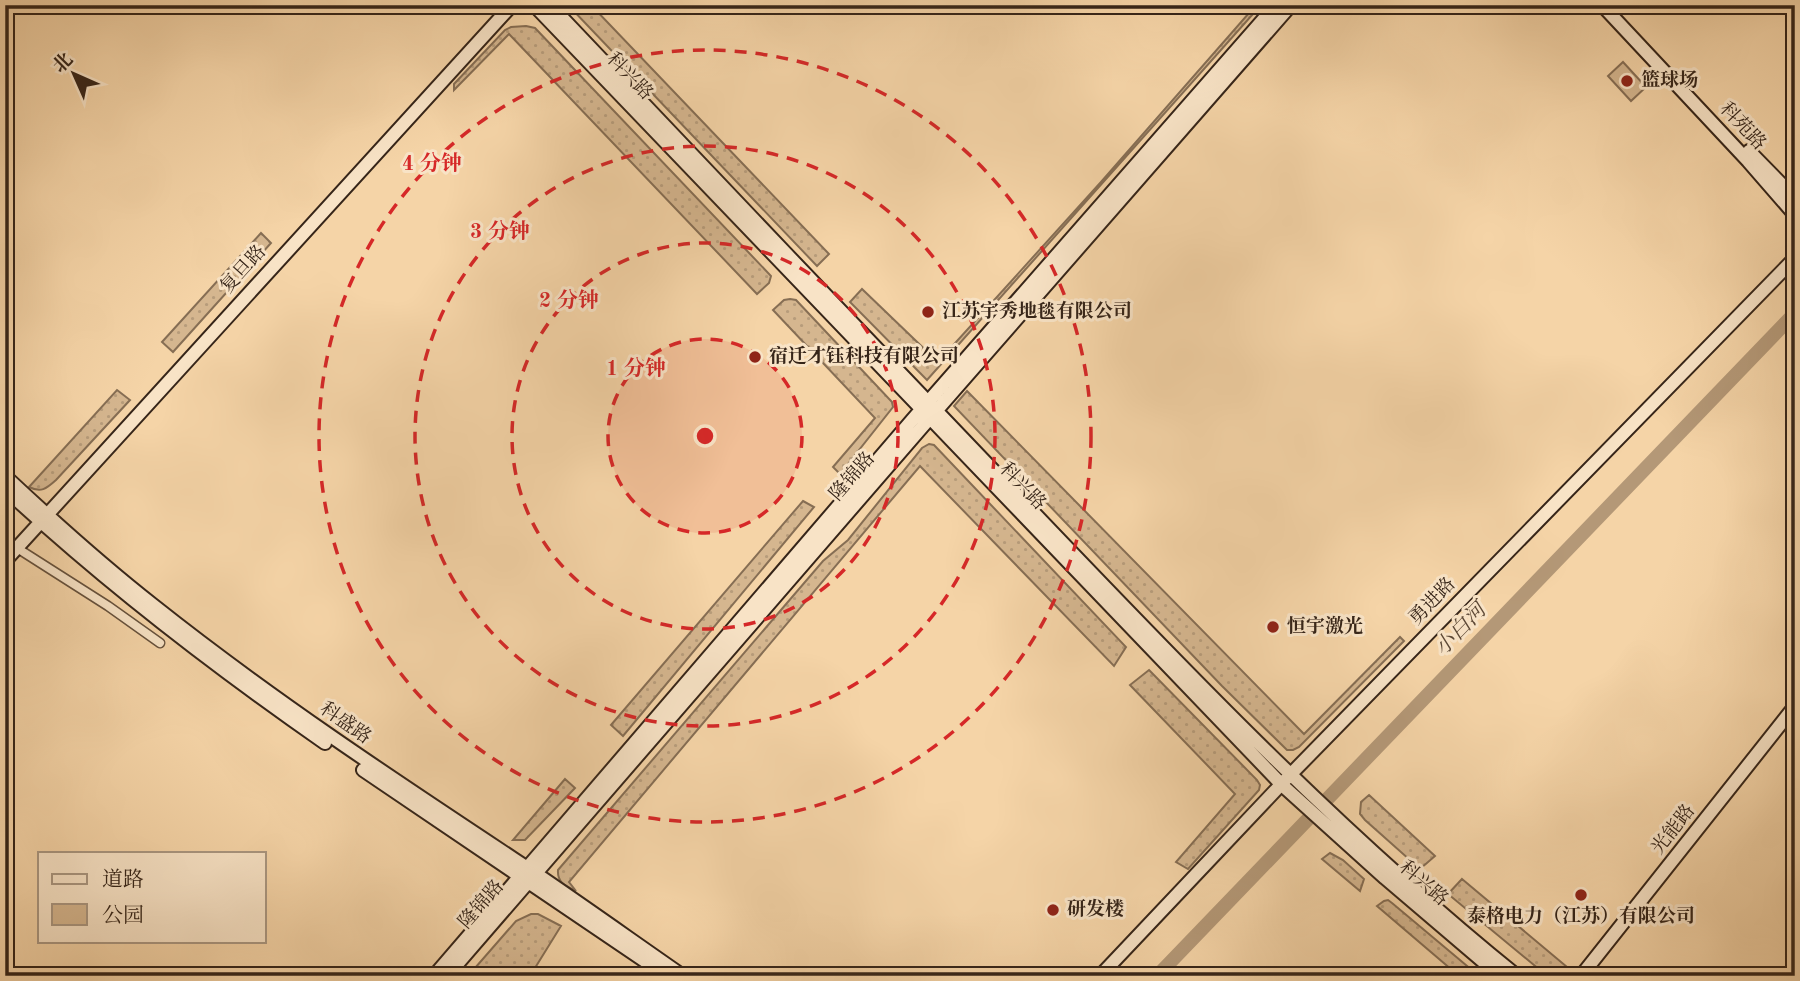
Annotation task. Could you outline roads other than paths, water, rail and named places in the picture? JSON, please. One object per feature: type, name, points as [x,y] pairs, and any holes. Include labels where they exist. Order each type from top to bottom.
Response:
[{"type":"main road","name":"复旦路","points":[[5,561],[512,5]]},
{"type":"main road","name":"科兴路","points":[[534,5],[1158,643],[1286,780],[1500,976]]},
{"type":"main road","name":"科兴路","points":[[550,5],[929,411]]},
{"type":"main road","name":"隆锦路","points":[[433,976],[528,874],[1276,5]]},
{"type":"main road","name":"隆锦路","points":[[929,411],[1291,5]]},
{"type":"main road","name":"科苑路","points":[[1602,5],[1795,215]]},
{"type":"main road","name":"科苑路","points":[[1611,5],[1795,198]]},
{"type":"main road","name":"勇进路","points":[[1100,976],[1286,780],[1795,258]]},
{"type":"main road","name":"科盛路","points":[[5,476],[44,518]]},
{"type":"main road","name":"科盛路","points":[[5,489],[266,691],[528,874],[683,976]]},
{"type":"main road","name":"光能路","points":[[1581,976],[1795,706]]},
{"type":"main road","name":"科兴路","points":[[1332,823],[1517,976]]},
{"type":"main road","name":"科盛路","points":[[528,874],[667,976]]},
{"type":"main road","name":"隆锦路","points":[[447,976],[528,874]]},
{"type":"street","points":[[17,548],[160,643]]},
{"type":"waterway","name":"小白河","points":[[1157,976],[1795,313]]},
{"type":"place","name":"篮球场","points":[[1627,81]]},
{"type":"place","name":"江苏宇秀地毯有限公司","points":[[928,312]]},
{"type":"place","name":"宿迁才钰科技有限公司","points":[[755,357]]},
{"type":"place","name":"恒宇激光","points":[[1273,627]]},
{"type":"place","name":"泰格电力（江苏）有限公司","points":[[1581,895]]},
{"type":"place","name":"研发楼","points":[[1053,910]]}]
